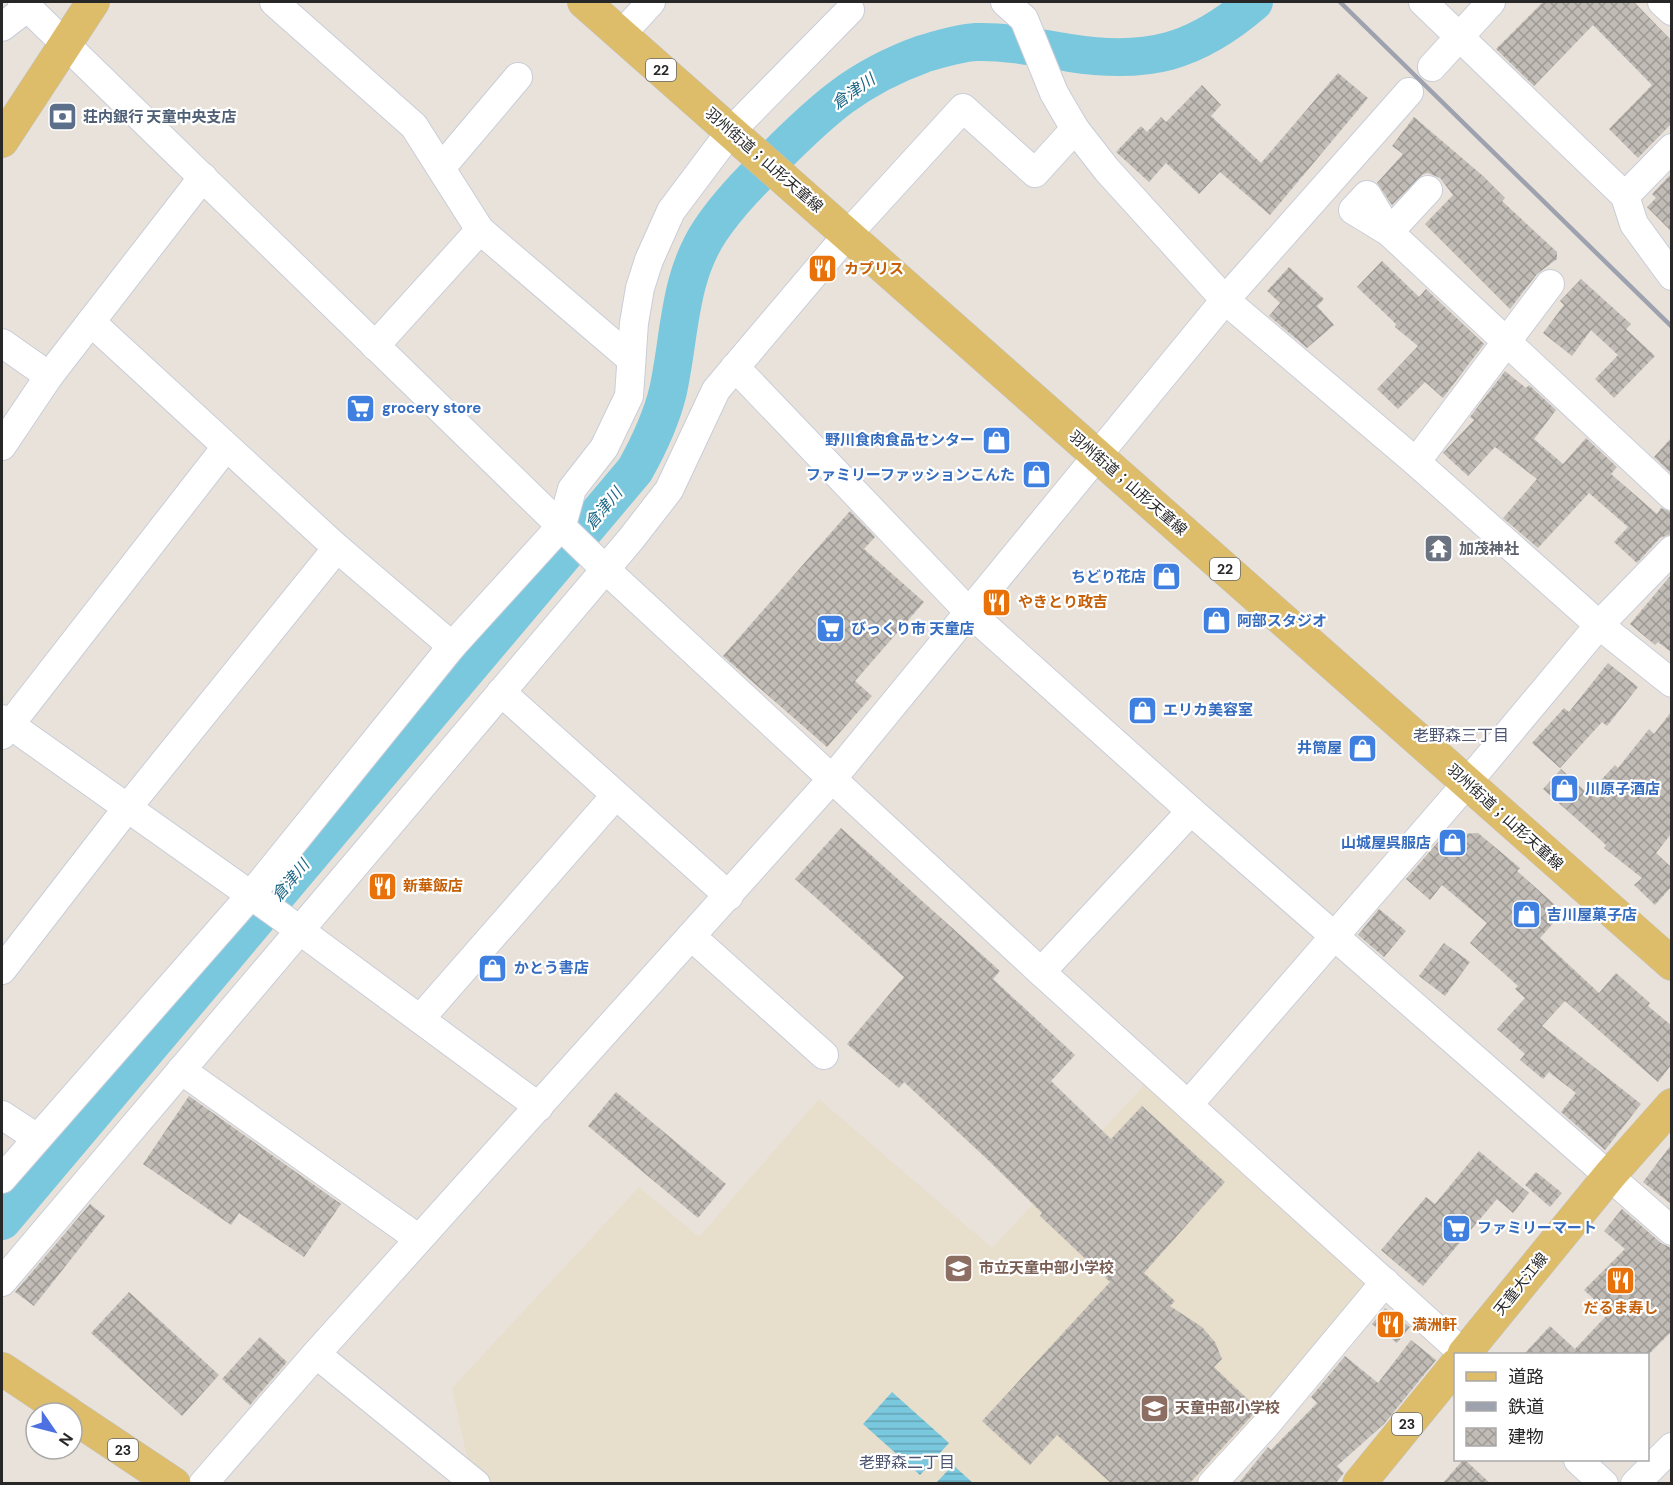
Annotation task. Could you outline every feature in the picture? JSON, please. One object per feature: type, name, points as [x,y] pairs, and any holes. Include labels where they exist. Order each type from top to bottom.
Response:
[{"type":"main road","points":[[2,141],[64,43],[93,2]]},
{"type":"main road","name":"羽州街道；山形天童線","points":[[584,2],[1671,964]]},
{"type":"main road","name":"天童大江線","points":[[1465,1353],[1610,1175],[1671,1105]]},
{"type":"main road","name":"23","points":[[1359,1484],[1454,1366]]},
{"type":"main road","points":[[2,1369],[50,1401]]},
{"type":"main road","name":"23","points":[[84,1424],[174,1484]]},
{"type":"street","points":[[274,2],[414,126],[480,230],[631,359]]},
{"type":"street","points":[[621,35],[651,2]]},
{"type":"street","points":[[1423,2],[1625,196],[1634,224],[1671,276]]},
{"type":"street","points":[[1432,67],[1491,2]]},
{"type":"street","points":[[1662,2],[1671,10]]},
{"type":"street","points":[[2,27],[25,4],[604,568],[1041,972],[1463,1353]]},
{"type":"street","points":[[1017,8],[1050,84],[1075,129],[1107,170],[1225,300],[1416,462],[1599,625],[1671,682]]},
{"type":"street","points":[[2,1179],[250,896],[452,646],[562,525],[572,489],[604,448],[619,422],[629,396],[640,288],[658,238],[685,189],[850,10]]},
{"type":"street","points":[[441,168],[518,77]]},
{"type":"street","points":[[203,1484],[316,1353],[832,779],[1225,300],[1409,92]]},
{"type":"street","points":[[2,1282],[181,1070],[291,924],[501,692],[669,490],[716,390],[848,234],[963,108],[1035,173],[1075,129]]},
{"type":"street","points":[[1625,196],[1671,148]]},
{"type":"street","points":[[2,446],[49,376],[203,177]]},
{"type":"street","points":[[1428,190],[1389,232],[1671,496]]},
{"type":"street","points":[[375,346],[480,230]]},
{"type":"street","points":[[1416,462],[1550,284]]},
{"type":"street","points":[[91,322],[337,548],[452,646]]},
{"type":"street","points":[[2,343],[49,376]]},
{"type":"street","points":[[735,367],[968,611],[1191,812],[1334,934],[1671,1231]]},
{"type":"street","points":[[226,447],[4,727],[128,807],[539,1107]]},
{"type":"street","points":[[2,970],[128,807],[337,548]]},
{"type":"street","points":[[1189,1104],[1467,783],[1599,625],[1671,550]]},
{"type":"street","points":[[501,692],[729,896]]},
{"type":"street","points":[[420,1019],[615,796]]},
{"type":"street","points":[[1041,972],[1191,812]]},
{"type":"street","points":[[692,937],[824,1055]]},
{"type":"street","points":[[181,1070],[420,1239]]},
{"type":"street","points":[[2,1115],[37,1138]]},
{"type":"street","points":[[1212,1484],[1265,1426],[1385,1282]]},
{"type":"street","points":[[316,1353],[476,1484]]},
{"type":"street","points":[[1635,1484],[1671,1447]]},
{"type":"street","points":[[1579,1461],[1604,1484]]},
{"type":"shaded area","name":"市立天童中部小学校","points":[[1149,1080],[1374,1288],[1207,1483],[490,1483],[469,1466],[452,1388],[639,1187],[699,1237],[819,1099],[992,1248]]},
{"type":"water","points":[[892,1392],[949,1443],[920,1475],[863,1424]]},
{"type":"water","points":[[953,1465],[973,1483],[936,1483]]},
{"type":"building","points":[[1543,2],[1634,2],[1671,40],[1671,124],[1638,158],[1609,129],[1652,85],[1593,25],[1534,86],[1496,49]]},
{"type":"building","points":[[1338,73],[1368,98],[1270,215],[1220,172],[1199,194],[1166,163],[1149,182],[1116,152],[1141,126],[1147,132],[1161,117],[1166,122],[1202,85],[1221,105],[1211,116],[1261,163]]},
{"type":"building","points":[[1414,117],[1483,176],[1505,198],[1502,201],[1557,252],[1557,259],[1537,274],[1510,309],[1425,224],[1453,195],[1440,178],[1428,173],[1423,174],[1392,205],[1377,183],[1403,154],[1392,146]]},
{"type":"building","points":[[1671,174],[1671,231],[1647,207],[1656,198],[1652,194]]},
{"type":"building","points":[[1382,261],[1419,297],[1426,289],[1484,344],[1443,398],[1425,382],[1398,409],[1377,389],[1418,346],[1395,327],[1396,324],[1357,287]]},
{"type":"building","points":[[1289,267],[1324,299],[1317,306],[1334,325],[1307,348],[1269,316],[1280,303],[1267,291]]},
{"type":"building","points":[[1581,279],[1631,324],[1626,329],[1655,356],[1614,398],[1595,379],[1618,355],[1591,330],[1572,356],[1543,333],[1564,305],[1560,301]]},
{"type":"building","points":[[1505,371],[1526,388],[1529,385],[1556,410],[1534,439],[1563,464],[1586,438],[1617,467],[1611,474],[1657,514],[1661,508],[1671,512],[1671,534],[1660,538],[1637,563],[1614,542],[1628,527],[1589,493],[1538,548],[1503,518],[1537,479],[1495,447],[1468,476],[1443,453],[1474,420],[1470,417]]},
{"type":"building","points":[[1671,438],[1671,473],[1654,457]]},
{"type":"building","points":[[850,511],[875,537],[864,549],[924,602],[855,681],[872,696],[827,747],[723,656]]},
{"type":"building","points":[[1671,575],[1671,652],[1658,642],[1655,645],[1630,624]]},
{"type":"building","points":[[1608,663],[1638,687],[1607,726],[1602,722],[1560,768],[1532,743],[1564,708],[1569,712]]},
{"type":"building","points":[[1671,712],[1671,834],[1656,853],[1671,867],[1671,887],[1655,905],[1634,885],[1642,878],[1604,848],[1606,845],[1543,789],[1561,769],[1588,794],[1615,765],[1618,768],[1649,729],[1654,734]]},
{"type":"building","points":[[841,828],[1000,971],[993,979],[1075,1055],[1051,1081],[1111,1139],[1142,1106],[1225,1182],[1144,1273],[1175,1301],[1170,1306],[1202,1327],[1215,1342],[1222,1359],[1214,1367],[1258,1409],[1189,1484],[1112,1484],[1057,1435],[1030,1465],[982,1421],[1110,1282],[1040,1216],[1042,1213],[987,1159],[904,1082],[899,1088],[847,1044],[904,977],[795,879]]},
{"type":"building","points":[[1478,833],[1520,868],[1517,871],[1563,912],[1540,938],[1599,993],[1616,973],[1650,1003],[1648,1006],[1671,1025],[1671,1065],[1658,1082],[1565,1001],[1542,1026],[1641,1104],[1605,1150],[1561,1112],[1576,1093],[1549,1072],[1543,1079],[1520,1060],[1525,1054],[1497,1029],[1525,998],[1515,989],[1518,986],[1470,943],[1487,923],[1442,885],[1430,900],[1406,879],[1444,835]]},
{"type":"building","points":[[1379,909],[1406,931],[1384,957],[1358,935]]},
{"type":"building","points":[[1444,943],[1470,962],[1445,996],[1419,976]]},
{"type":"building","points":[[616,1092],[726,1184],[698,1218],[588,1126]]},
{"type":"building","points":[[189,1096],[341,1204],[304,1257],[239,1213],[231,1225],[143,1164]]},
{"type":"building","points":[[1671,1145],[1671,1204],[1643,1182]]},
{"type":"building","points":[[1479,1151],[1529,1193],[1513,1213],[1497,1199],[1423,1286],[1381,1250],[1426,1197],[1435,1204]]},
{"type":"building","points":[[1536,1172],[1562,1193],[1550,1207],[1525,1185]]},
{"type":"building","points":[[90,1204],[105,1216],[34,1306],[15,1292]]},
{"type":"building","points":[[1622,1209],[1661,1243],[1671,1248],[1671,1332],[1649,1354],[1525,1353],[1550,1326],[1575,1349],[1609,1313],[1584,1290],[1625,1249],[1604,1231]]},
{"type":"building","points":[[129,1292],[219,1375],[182,1416],[91,1333]]},
{"type":"building","points":[[1385,1308],[1410,1327],[1397,1343],[1372,1324]]},
{"type":"building","points":[[260,1337],[287,1362],[250,1405],[222,1379]]},
{"type":"building","points":[[1411,1340],[1436,1360],[1384,1424],[1337,1466],[1344,1473],[1335,1484],[1238,1484],[1268,1447],[1271,1450],[1317,1403],[1311,1397],[1345,1356],[1378,1383]]},
{"type":"building","points":[[1462,1461],[1466,1461],[1491,1484],[1442,1484]]},
{"type":"waterway","name":"倉津川","points":[[2,1221],[635,470],[654,432],[665,402],[686,288],[699,249],[732,202],[791,141],[824,111],[859,85],[899,63],[949,46],[988,42],[1098,56],[1146,56],[1190,44],[1211,33],[1254,2]]},
{"type":"railway","points":[[1340,2],[1672,327]]},
{"type":"place","name":"荘内銀行 天童中央支店","points":[[62,117]]},
{"type":"place","name":"カプリス","points":[[823,269]]},
{"type":"place","name":"grocery store","points":[[361,408]]},
{"type":"place","name":"野川食肉食品センター","points":[[996,440]]},
{"type":"place","name":"ファミリーファッションこんた","points":[[1036,475]]},
{"type":"place","name":"加茂神社","points":[[1438,549]]},
{"type":"place","name":"ちどり花店","points":[[1167,577]]},
{"type":"place","name":"やきとり政吉","points":[[997,602]]},
{"type":"place","name":"阿部スタジオ","points":[[1216,621]]},
{"type":"place","name":"びっくり市 天童店","points":[[830,629]]},
{"type":"place","name":"エリカ美容室","points":[[1142,710]]},
{"type":"place","name":"井筒屋","points":[[1363,748]]},
{"type":"place","name":"川原子酒店","points":[[1564,789]]},
{"type":"place","name":"山城屋呉服店","points":[[1452,843]]},
{"type":"place","name":"新華飯店","points":[[382,886]]},
{"type":"place","name":"吉川屋菓子店","points":[[1526,915]]},
{"type":"place","name":"かとう書店","points":[[493,968]]},
{"type":"place","name":"ファミリーマート","points":[[1456,1228]]},
{"type":"place","name":"市立天童中部小学校","points":[[958,1268]]},
{"type":"place","name":"だるま寿し","points":[[1621,1281]]},
{"type":"place","name":"満洲軒","points":[[1391,1325]]},
{"type":"place","name":"天童中部小学校","points":[[1154,1408]]},
{"type":"district","name":"老野森三丁目","points":[[1461,735]]},
{"type":"district","name":"老野森二丁目","points":[[907,1462]]}]
